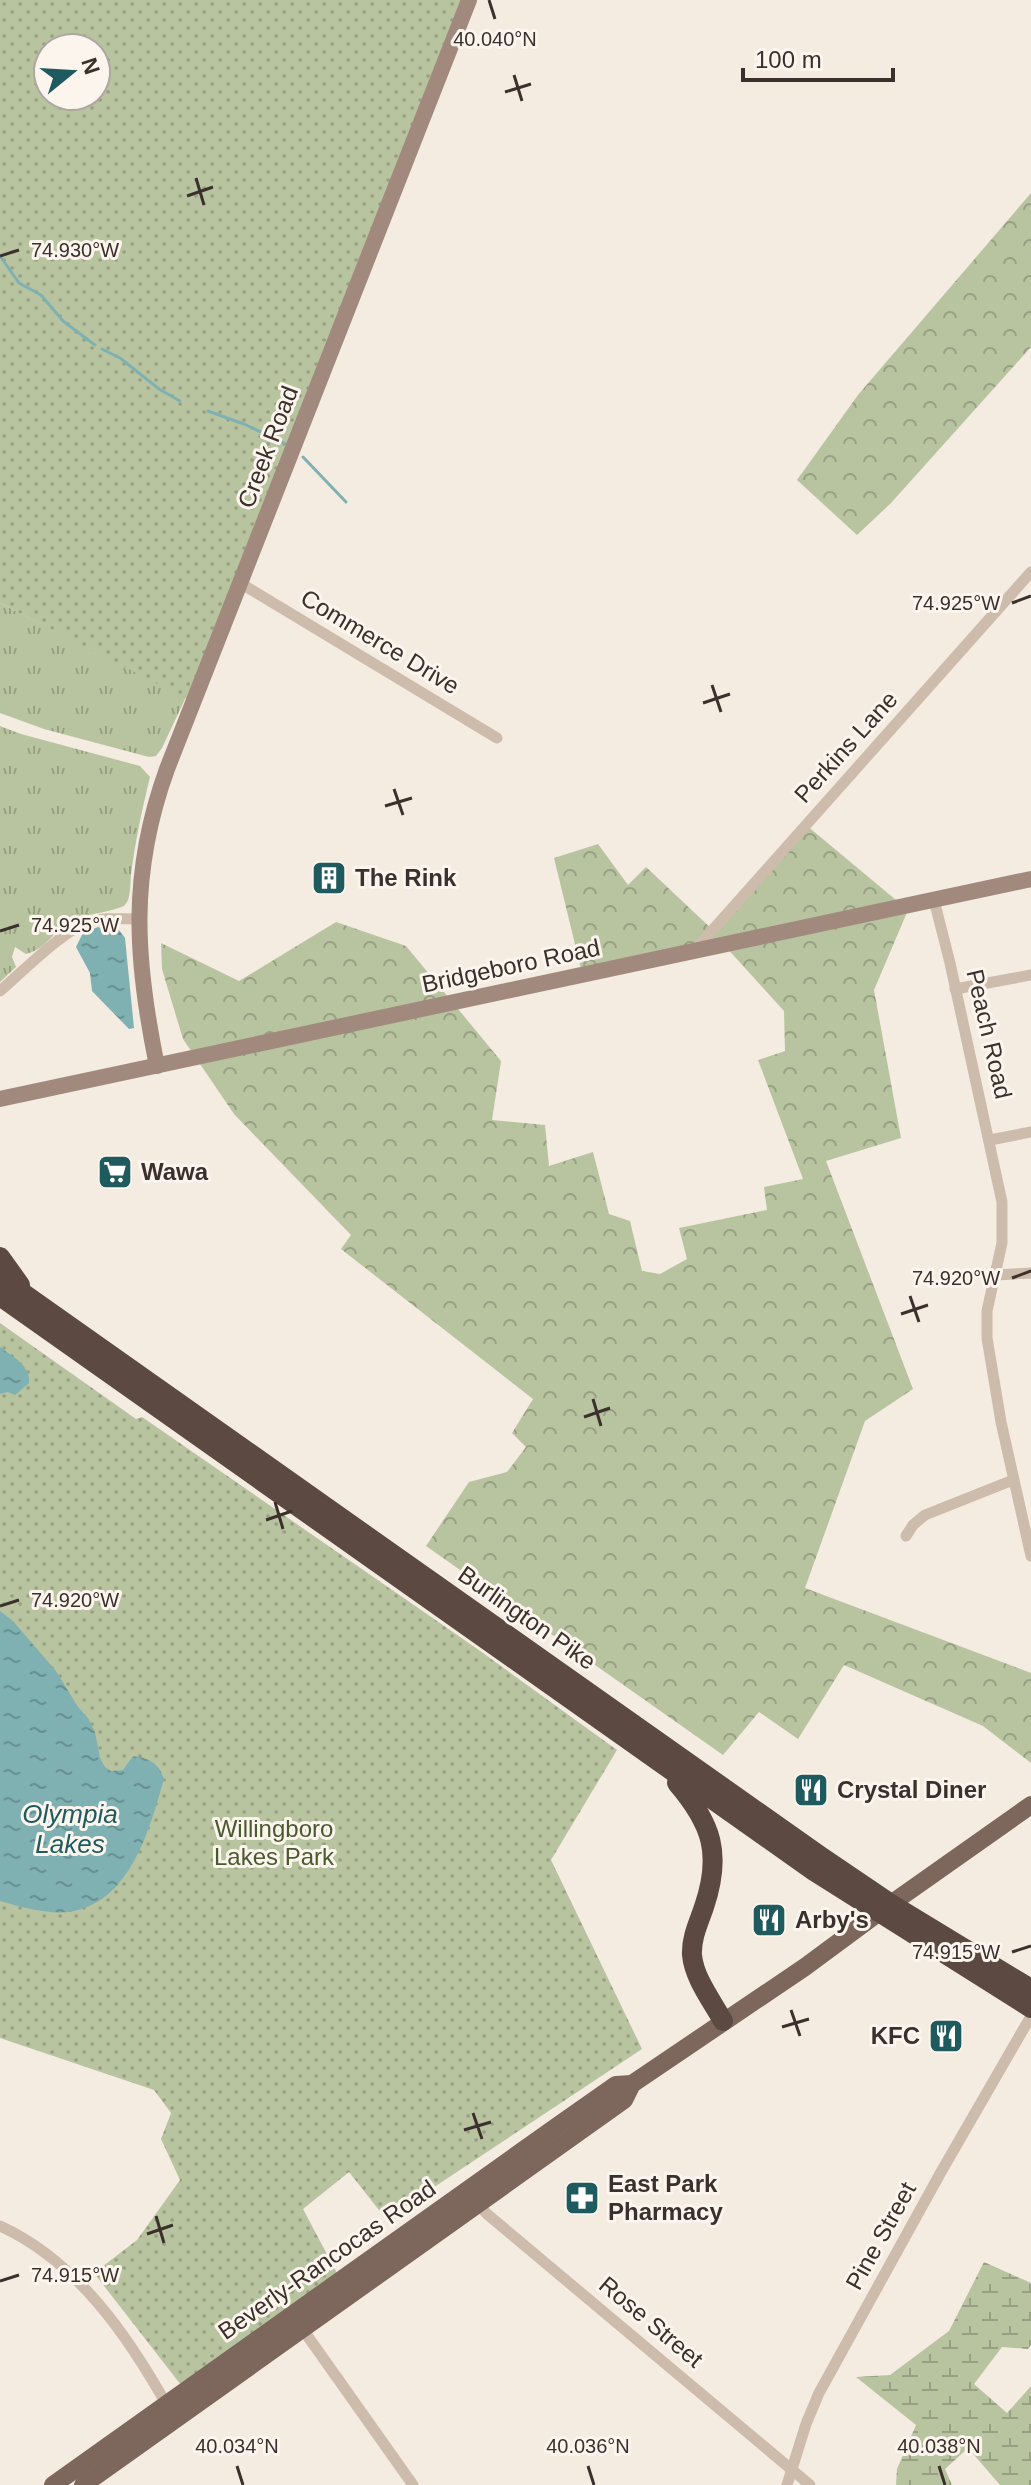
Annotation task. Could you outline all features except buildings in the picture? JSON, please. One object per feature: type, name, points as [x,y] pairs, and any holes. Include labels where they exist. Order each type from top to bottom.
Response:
[{"type":"highway","points":[[0,1257],[27,1295]]},
{"type":"highway","name":"Burlington Pike","points":[[0,1277],[767,1820],[884,1908],[1031,1989]]},
{"type":"highway","name":"Burlington Pike","points":[[0,1296],[662,1764],[1031,2008]]},
{"type":"highway","points":[[662,1764],[700,1813],[712,1846],[708,1895],[692,1953],[698,1976],[723,2021]]},
{"type":"main road","name":"Beverly-Rancocas Road","points":[[53,2485],[171,2412],[472,2197],[616,2085],[632,2084],[805,1967],[1031,1805]]},
{"type":"main road","name":"Beverly-Rancocas Road","points":[[83,2485],[171,2412]]},
{"type":"street","name":"Creek Road","points":[[157,1066],[143,993],[138,919],[142,867],[155,805],[469,0]]},
{"type":"street","name":"Perkins Lane","points":[[694,951],[1031,572]]},
{"type":"street","name":"Commerce Drive","points":[[240,583],[497,738]]},
{"type":"street","name":"Bridgeboro Road","points":[[0,1099],[1031,879]]},
{"type":"street","name":"Peach Road","points":[[934,900],[1002,1202],[1002,1243],[987,1311],[987,1338],[1013,1480],[1031,1556]]},
{"type":"street","points":[[0,991],[85,922],[138,919]]},
{"type":"street","points":[[955,989],[1031,975]]},
{"type":"street","points":[[990,1140],[1031,1132]]},
{"type":"street","points":[[996,1275],[1031,1273]]},
{"type":"street","points":[[906,1536],[925,1515],[1013,1480]]},
{"type":"street","name":"Pine Street","points":[[787,2485],[812,2409],[831,2371],[1031,2016]]},
{"type":"street","name":"Rose Street","points":[[472,2197],[810,2485]]},
{"type":"street","points":[[0,2226],[42,2249],[81,2284],[128,2345],[171,2412]]},
{"type":"street","points":[[297,2322],[413,2485]]},
{"type":"green space","points":[[0,0],[469,0],[193,702],[0,603]]},
{"type":"green space","points":[[1031,193],[1031,347],[891,503],[857,535],[797,480],[858,395]]},
{"type":"green space","points":[[0,603],[186,697],[156,756],[149,757],[44,729],[0,713]]},
{"type":"green space","points":[[0,726],[140,766],[150,777],[125,905],[71,921],[33,952],[26,954],[15,947],[12,957],[16,967],[0,982]]},
{"type":"green space","points":[[806,825],[908,910],[874,990],[901,1138],[826,1161],[913,1389],[865,1421],[805,1588],[1031,1673],[1031,1763],[983,1726],[844,1665],[798,1739],[759,1712],[723,1755],[426,1546],[469,1482],[507,1472],[526,1447],[512,1433],[533,1399],[341,1249],[351,1235],[234,1114],[183,1039],[162,969],[161,943],[239,981],[336,922],[406,946],[501,1061],[492,1120],[545,1125],[549,1166],[593,1152],[609,1214],[630,1221],[642,1271],[660,1274],[687,1259],[679,1228],[767,1210],[764,1187],[803,1179],[758,1060],[785,1051],[784,1011],[725,946],[583,977],[554,858],[598,844],[628,885],[646,867],[714,931]]},
{"type":"green space","name":"Willingboro Lakes Park","points":[[0,1323],[136,1419],[142,1417],[476,1648],[617,1750],[551,1860],[642,2049],[386,2219],[349,2172],[303,2209],[338,2275],[181,2385],[94,2273],[137,2240],[180,2180],[161,2139],[171,2113],[154,2090],[0,2038]]},
{"type":"green space","points":[[984,2262],[1031,2283],[1031,2345],[1028,2349],[1002,2347],[974,2384],[1007,2413],[1031,2386],[1031,2485],[1000,2485],[968,2448],[945,2469],[952,2485],[896,2485],[897,2469],[916,2425],[856,2377],[890,2375],[949,2331]]},
{"type":"water","points":[[98,927],[119,930],[125,938],[134,1028],[129,1029],[92,991],[90,973],[76,947],[83,933]]},
{"type":"water","points":[[0,1347],[20,1362],[29,1377],[29,1383],[15,1395],[8,1392],[0,1394]]},
{"type":"water","name":"Olympia Lakes","points":[[0,1611],[13,1621],[56,1671],[88,1718],[105,1767],[111,1771],[123,1770],[133,1756],[139,1757],[156,1765],[164,1779],[145,1839],[124,1877],[111,1892],[94,1904],[74,1911],[46,1912],[0,1901]]},
{"type":"waterway","points":[[0,256],[19,283],[41,295],[63,321],[95,345]]},
{"type":"waterway","points":[[102,349],[120,358],[159,389],[180,401]]},
{"type":"waterway","points":[[208,411],[284,443]]},
{"type":"waterway","points":[[303,457],[346,502]]},
{"type":"place","name":"The Rink","points":[[329,878]]},
{"type":"place","name":"Wawa","points":[[115,1172]]},
{"type":"place","name":"Crystal Diner","points":[[811,1790]]},
{"type":"place","name":"Arby's","points":[[769,1920]]},
{"type":"place","name":"KFC","points":[[946,2036]]},
{"type":"place","name":"East Park Pharmacy","points":[[582,2198]]}]
